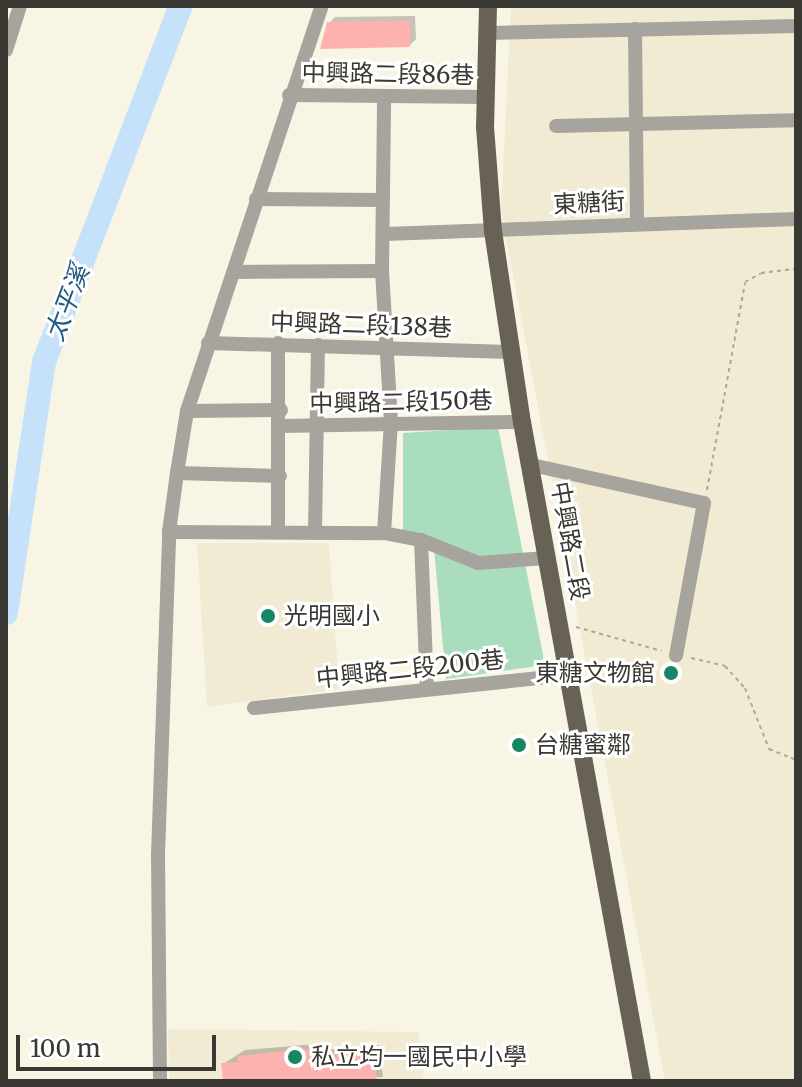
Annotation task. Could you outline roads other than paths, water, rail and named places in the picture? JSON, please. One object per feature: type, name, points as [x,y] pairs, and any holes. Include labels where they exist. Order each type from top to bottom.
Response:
[{"type":"main road","name":"中興路二段","points":[[488,6],[487,97],[493,231],[522,422],[642,1081]]},
{"type":"street","points":[[6,50],[20,6]]},
{"type":"street","points":[[160,1081],[158,855],[169,532],[177,473],[187,411],[208,343],[234,272],[289,95],[322,6]]},
{"type":"street","points":[[488,33],[796,26]]},
{"type":"street","points":[[635,29],[637,222]]},
{"type":"street","name":"中興路二段86巷","points":[[289,95],[487,97]]},
{"type":"street","points":[[384,97],[385,234],[382,271],[391,422],[384,533]]},
{"type":"street","points":[[556,126],[796,120]]},
{"type":"street","points":[[256,199],[383,200]]},
{"type":"street","name":"東糖街","points":[[385,234],[637,222],[796,219]]},
{"type":"street","points":[[234,272],[382,271]]},
{"type":"street","name":"中興路二段138巷","points":[[208,343],[512,352]]},
{"type":"street","points":[[278,343],[281,410],[278,532]]},
{"type":"street","points":[[315,533],[318,345]]},
{"type":"street","points":[[187,411],[281,410]]},
{"type":"street","name":"中興路二段150巷","points":[[281,426],[522,422]]},
{"type":"street","points":[[532,465],[704,503],[676,655]]},
{"type":"street","points":[[177,473],[280,476]]},
{"type":"street","points":[[169,532],[384,533],[421,540],[478,563],[547,558]]},
{"type":"street","points":[[421,540],[427,688]]},
{"type":"street","name":"中興路二段200巷","points":[[254,708],[570,675]]},
{"type":"waterway","name":"太平溪","points":[[6,613],[44,362],[181,6]]},
{"type":"place","name":"光明國小","points":[[268,616]]},
{"type":"place","name":"東糖文物館","points":[[671,673]]},
{"type":"place","name":"台糖蜜鄰","points":[[519,745]]},
{"type":"place","name":"私立均一國民中小學","points":[[295,1057]]}]
